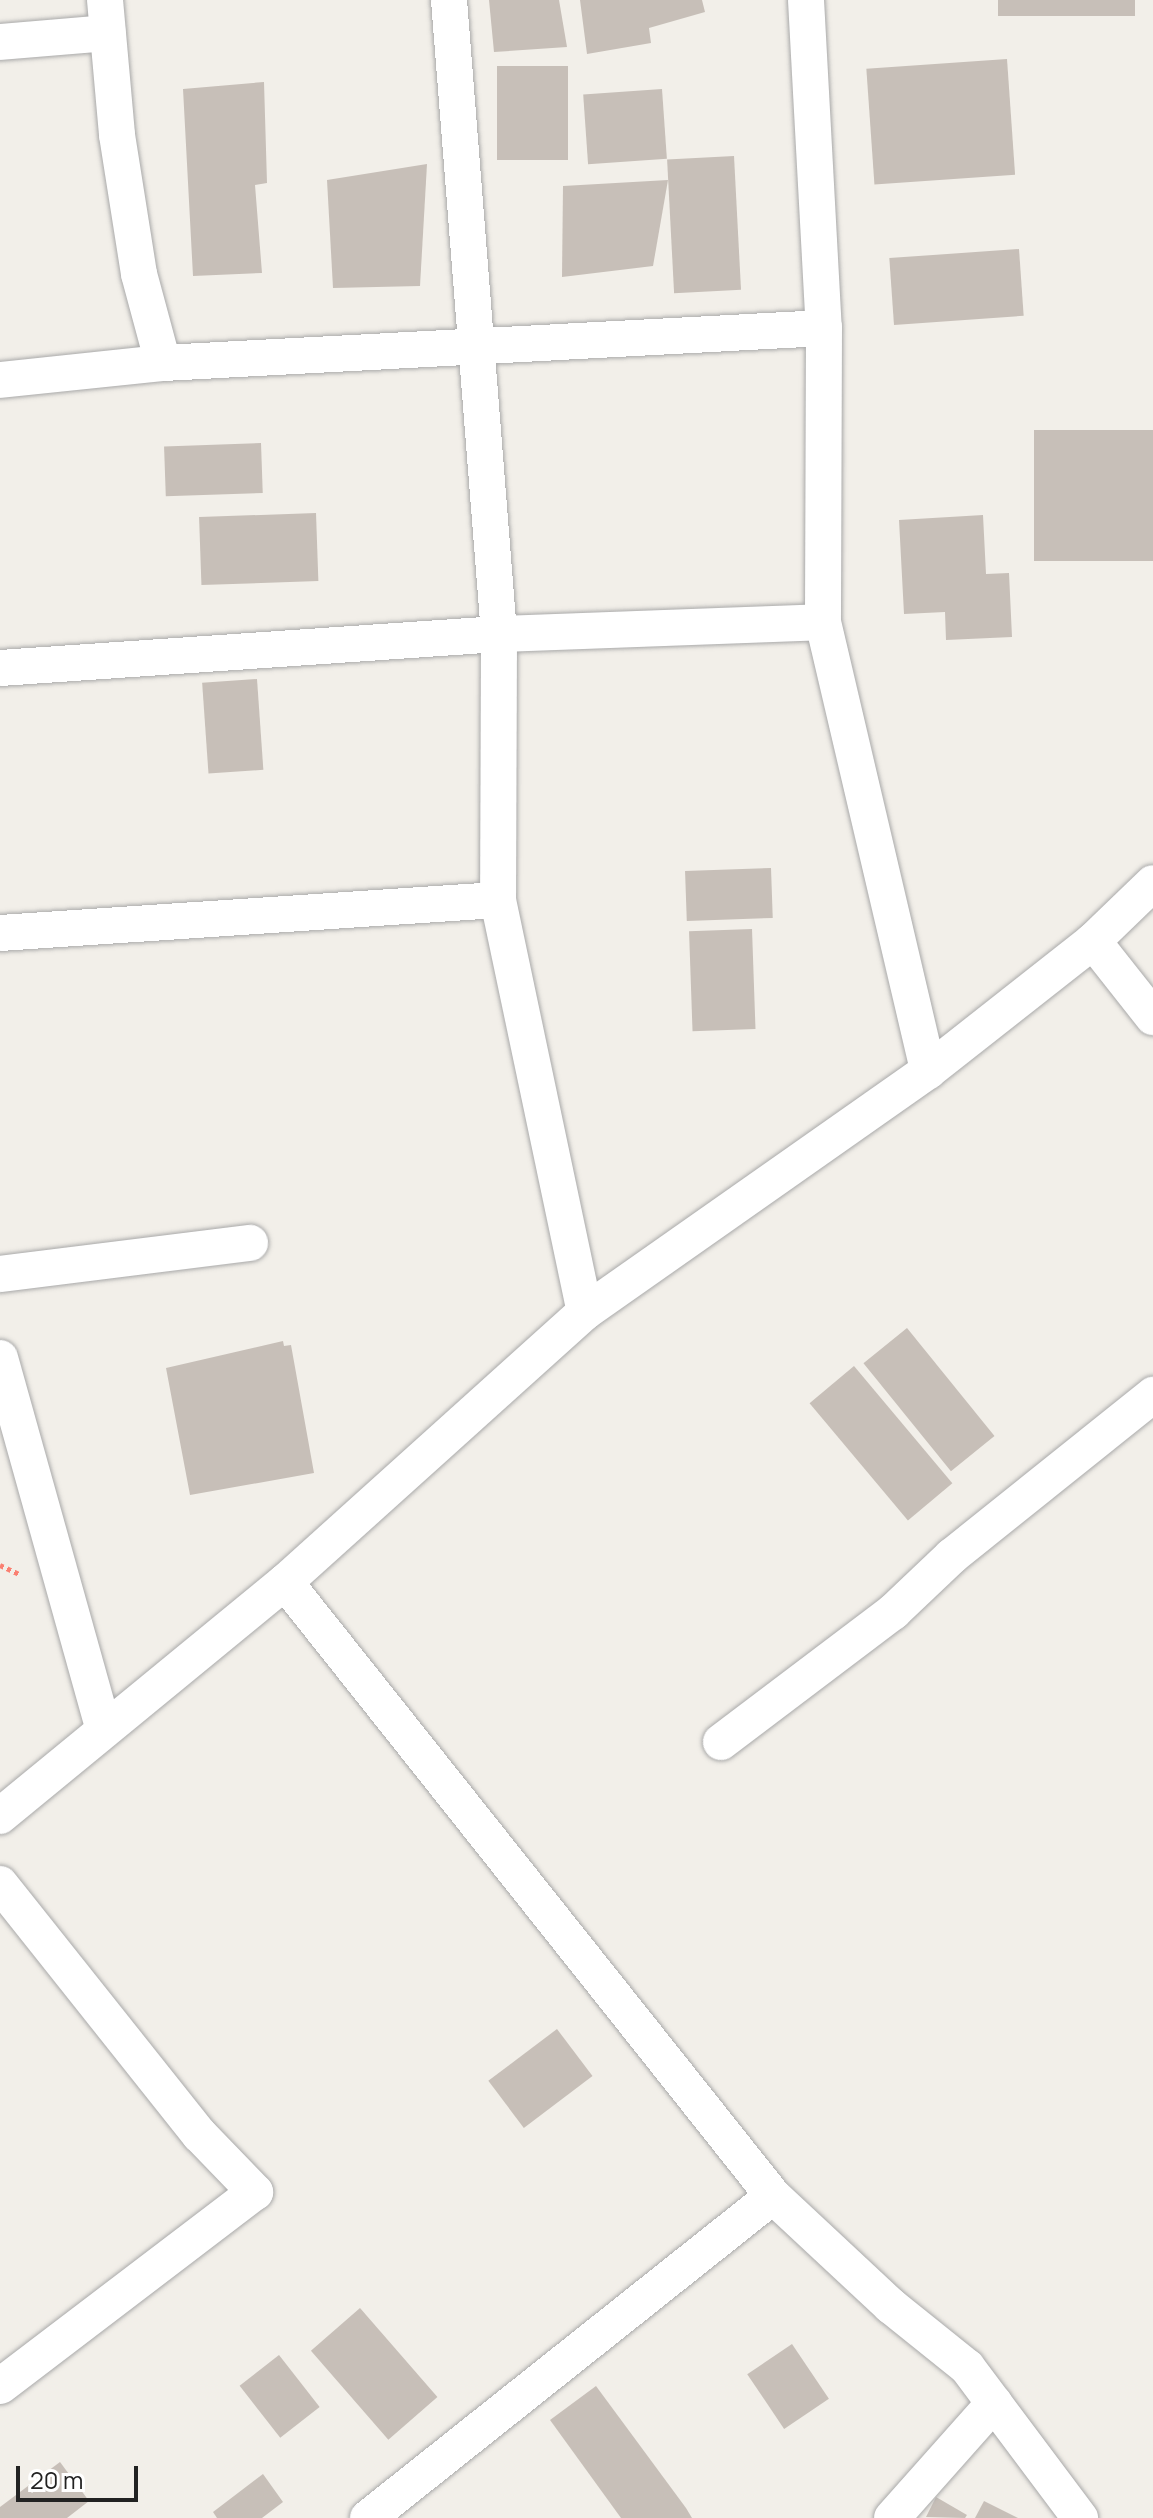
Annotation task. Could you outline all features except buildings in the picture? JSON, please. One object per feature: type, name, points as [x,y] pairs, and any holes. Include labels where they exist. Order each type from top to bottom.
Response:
[{"type":"street","points":[[449,0],[479,348],[499,634],[498,900],[585,1312]]},
{"type":"street","points":[[806,0],[824,328],[823,622],[928,1071]]},
{"type":"street","points":[[0,42],[107,17],[137,259],[163,363]]},
{"type":"street","points":[[0,380],[163,363],[824,328]]},
{"type":"street","points":[[0,668],[499,634],[823,622]]},
{"type":"street","points":[[0,1816],[103,1728],[285,1582],[585,1312],[928,1071],[1093,941],[1153,883]]},
{"type":"street","points":[[0,933],[498,900]]},
{"type":"street","points":[[1093,941],[1153,1017]]},
{"type":"street","points":[[0,1274],[250,1243]]},
{"type":"street","points":[[0,1358],[103,1728]]},
{"type":"street","points":[[721,1742],[893,1612],[952,1556],[1153,1395]]},
{"type":"street","points":[[285,1582],[773,2196],[891,2306],[967,2367],[1080,2518]]},
{"type":"street","points":[[0,1884],[199,2134],[255,2192],[0,2386]]},
{"type":"street","points":[[368,2518],[773,2196]]},
{"type":"street","points":[[892,2518],[994,2403]]}]
